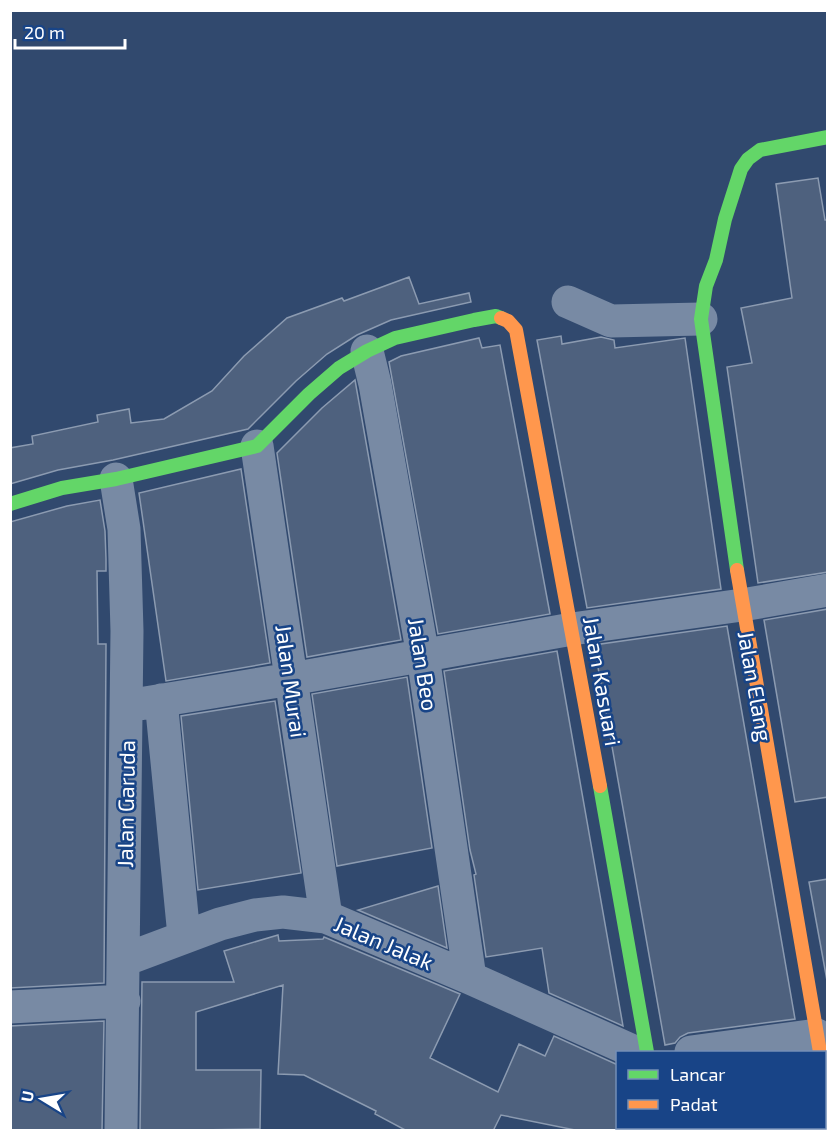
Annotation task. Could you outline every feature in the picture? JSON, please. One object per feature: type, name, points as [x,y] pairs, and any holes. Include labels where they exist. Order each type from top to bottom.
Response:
[{"type":"street","name":"Jalan Elang","points":[[819,1044],[742,605],[701,319],[706,286],[716,260],[731,198],[741,169],[748,159],[760,150],[828,137]]},
{"type":"street","points":[[568,302],[611,321],[701,319]]},
{"type":"street","name":"Jalan Kasuari","points":[[367,351],[395,338],[496,316],[508,321],[516,330],[647,1051]]},
{"type":"street","points":[[10,504],[55,489],[92,481],[116,479],[257,446],[316,387],[339,368],[367,351]]},
{"type":"street","name":"Jalan Beo","points":[[367,351],[375,384],[423,656],[470,978]]},
{"type":"street","name":"Jalan Murai","points":[[257,446],[326,917]]},
{"type":"street","name":"Jalan Garuda","points":[[116,479],[124,529],[127,631],[121,1131]]},
{"type":"street","points":[[127,706],[572,629],[742,605],[828,590]]},
{"type":"street","points":[[161,700],[184,936]]},
{"type":"street","name":"Jalan Jalak","points":[[123,960],[184,936],[255,915],[283,912],[326,917],[470,978],[630,1051]]},
{"type":"street","points":[[10,1007],[124,1001]]},
{"type":"street","points":[[719,1051],[819,1044]]},
{"type":"building","points":[[818,178],[825,220],[828,220],[828,572],[758,583],[727,367],[752,363],[741,308],[792,298],[776,184]]},
{"type":"building","points":[[409,277],[419,304],[469,293],[471,302],[391,320],[357,335],[327,354],[248,429],[113,460],[58,470],[10,484],[10,448],[33,444],[32,436],[98,422],[97,415],[129,409],[131,423],[164,419],[212,391],[244,356],[287,318],[342,298],[344,301]]},
{"type":"building","points":[[561,336],[562,344],[601,337],[614,340],[615,348],[685,338],[721,589],[587,608],[537,340]]},
{"type":"building","points":[[479,338],[482,348],[500,345],[550,614],[438,634],[389,362],[401,356]]},
{"type":"building","points":[[355,380],[401,640],[307,657],[277,453],[322,408]]},
{"type":"building","points":[[241,469],[270,663],[166,681],[139,493]]},
{"type":"building","points":[[100,500],[105,531],[106,559],[106,571],[97,571],[98,644],[106,644],[104,983],[10,988],[10,522],[67,506]]},
{"type":"building","points":[[828,609],[828,797],[795,802],[764,620]]},
{"type":"building","points":[[727,626],[795,1019],[688,1033],[675,1043],[665,1045],[594,645]]},
{"type":"building","points":[[557,651],[623,1026],[549,993],[542,948],[486,957],[474,875],[476,874],[470,850],[444,671]]},
{"type":"building","points":[[407,677],[432,848],[337,866],[312,694]]},
{"type":"building","points":[[275,701],[301,873],[198,890],[181,716]]},
{"type":"building","points":[[828,879],[828,986],[809,882]]},
{"type":"building","points":[[438,886],[447,948],[358,910]]},
{"type":"building","points":[[278,935],[279,941],[323,939],[324,937],[460,994],[430,1058],[498,1092],[519,1044],[545,1056],[554,1036],[616,1064],[616,1129],[618,1131],[580,1131],[501,1115],[493,1131],[407,1131],[375,1114],[376,1111],[304,1075],[278,1074],[283,985],[196,1012],[196,1070],[261,1070],[260,1129],[140,1131],[142,982],[234,982],[224,951]]},
{"type":"building","points":[[104,1021],[102,1131],[10,1131],[10,1026]]},
{"type":"traffic: fast","points":[[737,570],[701,319],[706,286],[716,260],[725,219],[741,169],[748,159],[760,150],[828,137]]},
{"type":"traffic: fast","points":[[10,504],[62,488],[116,479],[257,446],[309,394],[339,368],[367,351],[395,338],[474,320],[496,316],[501,318]]},
{"type":"traffic: fast","points":[[600,786],[647,1051]]},
{"type":"traffic: slow","points":[[501,318],[508,321],[516,330],[600,786]]},
{"type":"traffic: slow","points":[[737,570],[820,1051]]}]
